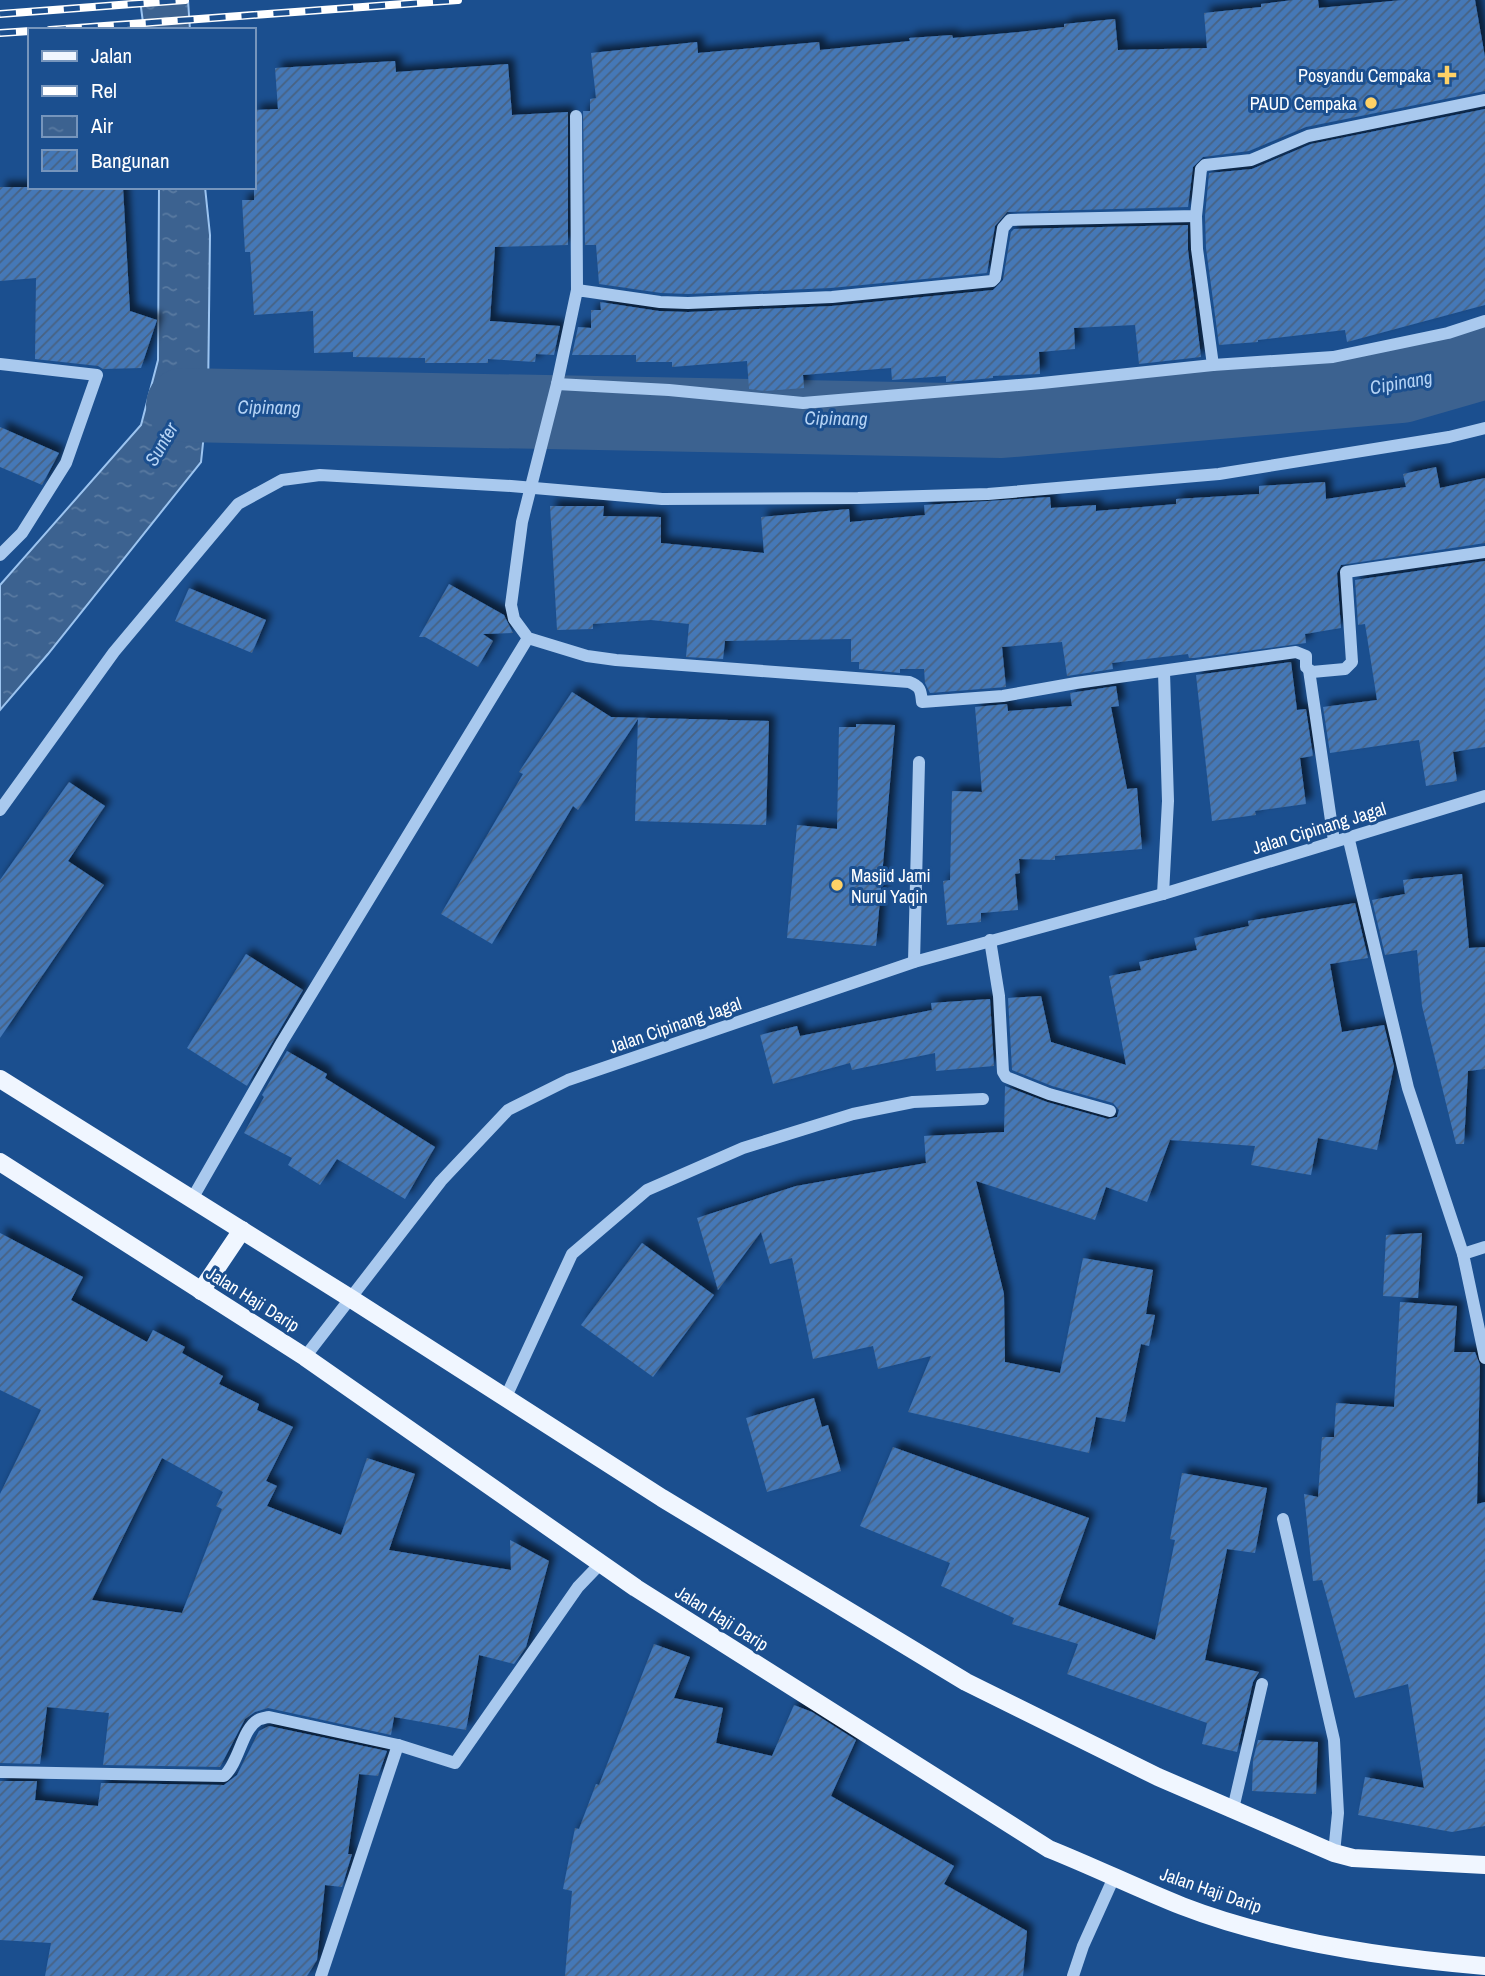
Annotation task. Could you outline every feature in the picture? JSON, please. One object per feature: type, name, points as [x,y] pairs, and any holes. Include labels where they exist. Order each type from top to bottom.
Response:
[{"type":"main road","points":[[0,1079],[350,1298],[662,1498],[966,1682],[1158,1777],[1334,1853],[1353,1858],[1485,1866]]},
{"type":"main road","name":"Jalan Haji Darip","points":[[0,1162],[305,1357],[636,1588],[1049,1849],[1115,1875],[1182,1906],[1245,1926],[1336,1947],[1485,1966]]},
{"type":"main road","points":[[201,1291],[242,1230]]},
{"type":"street","points":[[1213,365],[1196,249],[1201,169],[1205,165],[1251,160],[1308,136],[1485,100]]},
{"type":"street","points":[[576,116],[577,289],[553,403],[522,522],[511,605],[514,619],[528,638],[587,656],[617,660],[909,682],[916,684],[921,690],[922,702],[1003,696],[1296,652],[1306,656],[1309,670],[1335,841]]},
{"type":"street","points":[[577,289],[660,302],[688,303],[832,297],[992,281],[995,278],[1003,228],[1010,220],[1196,216]]},
{"type":"street","points":[[557,384],[669,390],[803,403],[1042,383],[1213,365],[1332,357],[1448,333],[1485,321]]},
{"type":"street","points":[[0,364],[97,375],[66,463],[22,533],[0,555]]},
{"type":"street","points":[[0,810],[114,652],[238,504],[282,480],[320,475],[662,499],[988,494],[1219,474],[1449,437],[1485,428]]},
{"type":"street","points":[[1309,670],[1316,673],[1345,669],[1352,662],[1346,572],[1485,552]]},
{"type":"street","points":[[192,1199],[282,1042],[528,638]]},
{"type":"street","points":[[1163,894],[1168,801],[1164,672]]},
{"type":"street","points":[[914,962],[919,762]]},
{"type":"street","name":"Jalan Cipinang Jagal","points":[[305,1357],[440,1181],[508,1110],[568,1080],[914,962],[1163,894],[1485,796]]},
{"type":"street","points":[[1348,836],[1408,1088],[1463,1254],[1485,1358]]},
{"type":"street","points":[[990,940],[999,996],[1003,1072],[1006,1077],[1049,1094],[1110,1111]]},
{"type":"street","points":[[505,1399],[572,1254],[647,1190],[743,1147],[853,1114],[913,1102],[983,1099]]},
{"type":"street","points":[[1463,1254],[1485,1247]]},
{"type":"street","points":[[1283,1519],[1334,1740],[1338,1813],[1334,1853]]},
{"type":"street","points":[[0,1772],[224,1776],[231,1770],[251,1727],[258,1720],[269,1717],[398,1745],[452,1764],[457,1762],[578,1587],[601,1563]]},
{"type":"street","points":[[1233,1809],[1262,1684]]},
{"type":"street","points":[[321,1976],[398,1745]]},
{"type":"street","points":[[1073,1976],[1083,1946],[1115,1875]]},
{"type":"water","points":[[140,0],[188,0],[190,28],[144,28]]},
{"type":"water","name":"Sunter","points":[[159,189],[205,189],[210,235],[208,396],[201,462],[0,710],[0,585],[141,425],[158,360]]},
{"type":"building","points":[[1318,0],[1319,8],[1402,0],[1475,0],[1485,57],[1485,91],[1306,127],[1249,151],[1203,157],[1193,167],[1188,207],[1007,212],[995,226],[987,273],[831,288],[688,294],[599,284],[596,245],[585,245],[583,111],[590,111],[590,99],[596,98],[591,53],[697,42],[698,53],[819,42],[820,50],[910,41],[909,38],[952,35],[953,38],[1019,32],[1115,19],[1118,50],[1207,48],[1204,13],[1261,7],[1261,4]]},
{"type":"building","points":[[395,61],[396,72],[508,64],[512,115],[568,112],[568,245],[495,247],[490,321],[560,326],[554,355],[536,354],[535,362],[488,359],[488,363],[425,363],[425,358],[353,357],[353,352],[314,353],[313,311],[254,315],[250,252],[245,252],[242,200],[254,200],[256,189],[256,110],[278,109],[275,68]]},
{"type":"building","points":[[1485,109],[1485,305],[1347,342],[1345,330],[1219,345],[1206,248],[1205,216],[1209,173],[1252,169],[1311,144]]},
{"type":"building","points":[[0,187],[123,189],[130,311],[157,320],[141,368],[103,369],[98,366],[35,359],[36,278],[0,281]]},
{"type":"building","points":[[1188,225],[1188,250],[1201,357],[1139,364],[1135,325],[1074,328],[1075,349],[1039,352],[1040,374],[946,382],[946,376],[892,380],[891,368],[803,375],[804,388],[765,391],[749,389],[747,361],[672,367],[672,362],[636,362],[636,355],[572,355],[578,327],[591,328],[591,310],[601,310],[600,302],[659,311],[688,312],[832,306],[993,290],[1003,280],[1011,232],[1014,229]]},
{"type":"building","points":[[0,427],[59,453],[42,485],[0,467]]},
{"type":"building","points":[[1436,467],[1440,488],[1485,478],[1485,543],[1341,565],[1337,573],[1341,628],[1305,634],[1306,643],[1194,658],[1189,658],[1188,654],[1112,663],[1113,669],[1067,676],[1062,642],[1002,647],[1006,687],[930,693],[925,683],[924,669],[900,669],[900,673],[859,669],[859,662],[851,662],[851,639],[725,641],[723,659],[686,657],[689,624],[651,620],[593,624],[593,629],[557,630],[550,506],[604,506],[603,516],[661,517],[661,543],[764,553],[761,517],[849,509],[850,522],[925,515],[924,505],[1050,497],[1051,508],[1096,505],[1096,511],[1176,504],[1176,499],[1259,494],[1259,486],[1325,482],[1326,499],[1406,487],[1403,474]]},
{"type":"building","points":[[1485,561],[1485,747],[1453,752],[1457,781],[1426,786],[1419,740],[1330,753],[1323,707],[1377,700],[1365,624],[1358,625],[1355,580]]},
{"type":"building","points":[[449,584],[504,615],[513,633],[483,634],[493,641],[478,667],[425,637],[419,637]]},
{"type":"building","points":[[189,588],[266,620],[252,653],[175,621]]},
{"type":"building","points":[[1291,662],[1297,710],[1306,709],[1313,756],[1300,758],[1306,804],[1255,811],[1256,815],[1212,821],[1196,675]]},
{"type":"building","points":[[1116,686],[1119,706],[1111,707],[1127,789],[1137,788],[1142,849],[1055,856],[1055,860],[1019,859],[1020,873],[1015,874],[1018,910],[981,913],[981,922],[947,925],[943,881],[950,880],[952,791],[982,792],[975,707],[1007,704],[1008,711],[1072,706],[1070,693]]},
{"type":"building","points":[[572,692],[611,717],[769,721],[766,825],[635,821],[638,719],[578,810],[573,806],[492,944],[441,914],[523,774],[519,772]]},
{"type":"building","name":"Masjid Jami Nurul Yaqin","points":[[856,724],[895,725],[876,946],[787,938],[797,825],[837,829],[839,727],[856,727]]},
{"type":"building","points":[[69,782],[105,806],[68,861],[104,885],[0,1038],[0,880]]},
{"type":"building","points":[[1462,874],[1469,948],[1485,947],[1485,1069],[1468,1071],[1464,1144],[1456,1144],[1422,1006],[1417,950],[1385,955],[1372,900],[1405,894],[1403,880]]},
{"type":"building","points":[[1355,903],[1368,958],[1330,964],[1342,1032],[1384,1025],[1394,1066],[1377,1150],[1318,1138],[1311,1175],[1251,1165],[1255,1146],[1170,1140],[1147,1202],[1106,1187],[1095,1220],[976,1181],[1004,1294],[1005,1362],[1060,1373],[1083,1258],[1153,1270],[1146,1314],[1155,1315],[1149,1346],[1141,1344],[1125,1422],[1096,1417],[1089,1453],[908,1412],[931,1356],[878,1369],[873,1346],[813,1359],[792,1258],[770,1264],[761,1232],[718,1290],[697,1218],[796,1186],[926,1163],[924,1136],[1004,1132],[1005,1086],[1047,1102],[1108,1119],[1117,1117],[1119,1110],[1113,1103],[1052,1086],[1012,1070],[1008,998],[1041,996],[1051,1042],[1126,1065],[1109,976],[1141,970],[1139,962],[1197,950],[1194,938],[1249,926],[1248,921]]},
{"type":"building","points":[[246,954],[303,990],[247,1086],[187,1048]]},
{"type":"building","points":[[990,999],[994,1066],[936,1071],[935,1053],[852,1070],[850,1063],[773,1084],[760,1035],[797,1026],[800,1036],[932,1010],[931,1003]]},
{"type":"building","points":[[287,1051],[327,1074],[325,1078],[435,1147],[405,1199],[337,1159],[320,1185],[288,1165],[292,1158],[244,1133]]},
{"type":"building","points":[[0,1233],[83,1277],[71,1300],[147,1342],[153,1330],[185,1347],[182,1353],[223,1376],[219,1384],[259,1404],[257,1410],[293,1427],[266,1481],[277,1486],[267,1506],[341,1535],[367,1458],[415,1474],[389,1550],[511,1570],[510,1540],[549,1561],[526,1647],[514,1664],[479,1655],[466,1730],[394,1717],[391,1735],[268,1708],[245,1719],[220,1767],[103,1765],[109,1713],[47,1707],[40,1764],[0,1763],[0,1494],[41,1410],[0,1390]],"holes":[[[162,1458],[223,1492],[216,1506],[222,1509],[182,1613],[92,1600]]]},
{"type":"building","points":[[1422,1233],[1418,1298],[1383,1296],[1386,1235]]},
{"type":"building","points":[[642,1243],[714,1295],[653,1377],[581,1325]]},
{"type":"building","points":[[1400,1302],[1457,1306],[1454,1352],[1475,1352],[1480,1365],[1477,1504],[1485,1502],[1485,1826],[1452,1832],[1358,1815],[1365,1777],[1424,1788],[1408,1684],[1355,1698],[1322,1580],[1313,1581],[1304,1494],[1318,1497],[1322,1437],[1334,1437],[1336,1403],[1394,1407]]},
{"type":"building","points":[[814,1398],[822,1427],[828,1425],[841,1471],[767,1492],[746,1418]]},
{"type":"building","points":[[893,1447],[1089,1518],[1058,1605],[1155,1640],[1175,1540],[1170,1539],[1182,1473],[1267,1488],[1255,1553],[1227,1549],[1205,1660],[1259,1672],[1253,1682],[1237,1752],[1202,1744],[1207,1723],[1067,1674],[1078,1644],[1012,1624],[1014,1618],[941,1586],[950,1563],[860,1526]]},
{"type":"building","points":[[654,1644],[690,1657],[674,1698],[723,1708],[716,1743],[772,1756],[794,1705],[812,1712],[856,1740],[831,1796],[954,1866],[944,1884],[1027,1931],[1023,1976],[565,1976],[572,1891],[563,1889],[575,1828],[579,1829],[596,1784],[599,1785]]},
{"type":"building","points":[[269,1726],[387,1751],[378,1776],[359,1774],[348,1854],[352,1854],[342,1887],[325,1885],[317,1960],[307,1976],[45,1976],[51,1943],[0,1940],[0,1781],[37,1781],[35,1800],[98,1806],[101,1783],[224,1785],[237,1775],[259,1731]]},
{"type":"building","points":[[1258,1740],[1318,1742],[1316,1794],[1252,1791],[1253,1760]]},
{"type":"waterway","name":"Cipinang","points":[[183,405],[1002,421],[1402,386],[1485,362]]},
{"type":"railway","points":[[0,14],[185,0]]},
{"type":"railway","points":[[77,28],[458,0]]},
{"type":"railway","points":[[0,33],[28,31]]},
{"type":"place","name":"Posyandu Cempaka","points":[[1447,75]]},
{"type":"place","name":"PAUD Cempaka","points":[[1371,103]]},
{"type":"place","name":"Masjid Jami Nurul Yaqin","points":[[837,885]]}]
